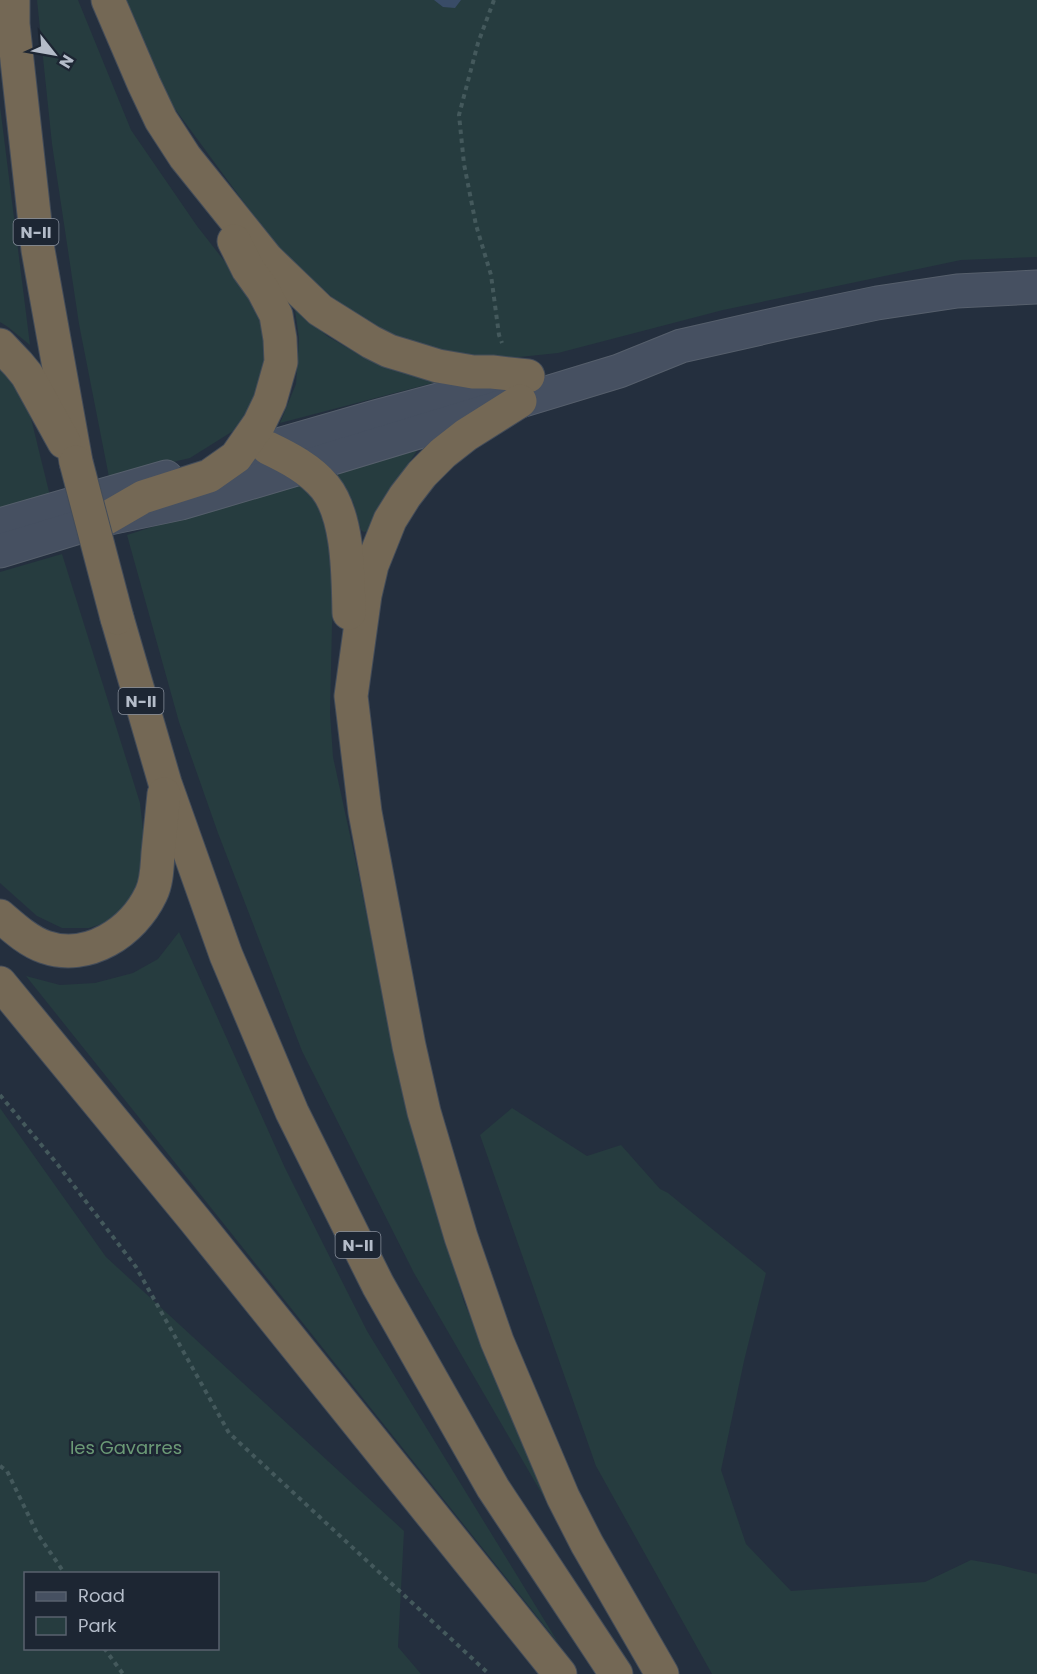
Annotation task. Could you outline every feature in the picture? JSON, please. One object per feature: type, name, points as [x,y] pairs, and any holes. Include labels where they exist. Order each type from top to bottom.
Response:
[{"type":"highway","name":"N-II","points":[[12,0],[38,250],[76,462],[117,618],[165,783],[226,955],[292,1113],[378,1285],[493,1488],[616,1674]]},
{"type":"highway","points":[[108,0],[161,120],[185,157],[267,259],[320,310],[389,351],[438,366],[473,372],[492,372],[527,384]]},
{"type":"highway","points":[[105,519],[143,497],[209,476],[236,457],[259,424],[270,401],[281,362],[276,315],[263,290],[248,269],[212,193]]},
{"type":"highway","points":[[0,345],[27,375],[32,388],[76,462]]},
{"type":"highway","points":[[351,696],[365,595],[372,565],[390,520],[416,481],[443,453],[527,384]]},
{"type":"highway","points":[[268,448],[303,467],[326,489],[339,517],[348,568],[351,696],[365,812],[395,978],[424,1112],[454,1217],[502,1352],[563,1497],[587,1544],[662,1674]]},
{"type":"highway","points":[[0,916],[31,940],[54,950],[89,949],[126,928],[152,894],[165,783]]},
{"type":"highway","points":[[0,983],[194,1219],[560,1674]]},
{"type":"main road","points":[[0,525],[375,417],[527,384],[619,371],[681,346],[877,303],[957,291],[1037,286]]},
{"type":"main road","points":[[0,551],[105,519],[181,503],[303,467],[527,384]]},
{"type":"path","points":[[494,0],[478,44],[459,115],[464,164],[476,225],[491,275],[499,335],[504,347],[522,360],[527,384]]},
{"type":"path","points":[[0,1095],[58,1165],[136,1266],[229,1433],[489,1674]]},
{"type":"path","points":[[0,1466],[7,1471],[37,1533],[64,1572]]},
{"type":"path","points":[[105,1650],[123,1674]]},
{"type":"green space","points":[[37,0],[78,0],[131,130],[197,226],[240,281],[263,317],[266,351],[261,381],[248,410],[233,431],[190,458],[109,477],[79,324],[52,144]]},
{"type":"green space","points":[[118,0],[1037,0],[1037,257],[961,260],[723,310],[558,353],[510,358],[468,357],[411,343],[350,313],[279,250],[164,94]]},
{"type":"green space","points":[[0,106],[30,345],[0,322]]},
{"type":"green space","points":[[295,310],[308,318],[327,336],[367,359],[393,370],[437,382],[280,423],[296,384],[299,338]]},
{"type":"green space","points":[[0,362],[27,402],[50,496],[0,514]]},
{"type":"green space","points":[[421,445],[393,486],[368,531],[361,530],[353,502],[338,475],[346,468]]},
{"type":"green space","points":[[296,481],[311,492],[327,514],[336,575],[332,625],[330,713],[333,757],[397,1067],[464,1302],[560,1525],[414,1273],[302,1051],[218,833],[179,722],[127,535]]},
{"type":"green space","points":[[62,554],[140,803],[145,847],[142,880],[128,903],[114,920],[89,928],[62,928],[37,916],[0,883],[0,572]]},
{"type":"green space","points":[[179,932],[285,1168],[367,1331],[559,1644],[26,976],[60,985],[95,983],[133,973],[158,959]]},
{"type":"green space","name":"les Gavarres","points":[[0,1108],[106,1257],[404,1531],[398,1647],[421,1674],[0,1674]]},
{"type":"green space","points":[[512,1108],[587,1156],[621,1145],[660,1189],[668,1193],[766,1273],[744,1361],[721,1470],[746,1544],[791,1591],[925,1582],[971,1560],[1037,1574],[1037,1674],[712,1674],[596,1466],[480,1135]]},
{"type":"water","points":[[434,0],[461,0],[455,8],[443,7]]}]
